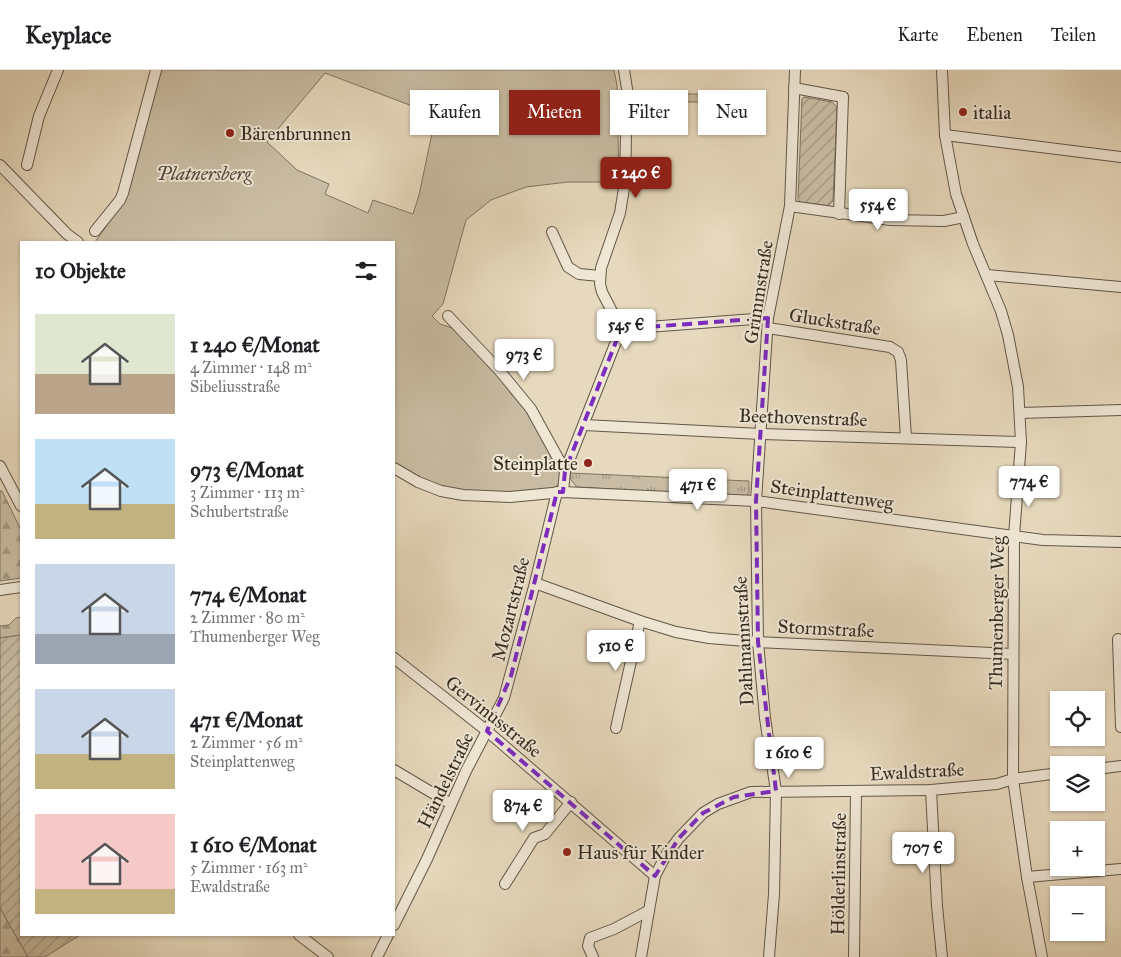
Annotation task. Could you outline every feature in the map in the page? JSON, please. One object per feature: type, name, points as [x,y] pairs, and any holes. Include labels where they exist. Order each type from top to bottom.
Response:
[{"type":"street","points":[[27,165],[39,116],[58,70]]},
{"type":"street","points":[[95,231],[120,200],[123,193],[156,70]]},
{"type":"street","points":[[624,70],[627,89],[625,182],[620,213],[600,276],[602,292],[621,330],[768,323]]},
{"type":"street","name":"Grimmstraße","points":[[756,501],[768,323],[790,206],[794,70]]},
{"type":"street","name":"Thumenberger Weg","points":[[942,70],[945,136],[956,194],[1008,335],[1018,387],[1022,442],[1014,536],[1013,779],[1027,877],[1042,957]]},
{"type":"street","points":[[794,88],[843,97],[839,214]]},
{"type":"street","points":[[945,136],[1121,157]]},
{"type":"street","points":[[0,165],[67,234],[77,241]]},
{"type":"street","points":[[790,206],[839,214],[898,220],[944,221],[964,217]]},
{"type":"street","points":[[552,232],[568,267],[579,274],[600,276]]},
{"type":"street","points":[[987,275],[1121,287]]},
{"type":"street","points":[[448,316],[499,370],[531,408],[566,471]]},
{"type":"street","name":"Gluckstraße","points":[[768,323],[895,349],[901,360],[906,438]]},
{"type":"street","name":"Mozartstraße","points":[[488,731],[504,698],[511,676],[566,471],[621,330]]},
{"type":"street","points":[[1020,413],[1121,410]]},
{"type":"street","name":"Beethovenstraße","points":[[584,424],[761,434],[1022,442]]},
{"type":"street","points":[[0,466],[20,504]]},
{"type":"street","name":"Steinplattenweg","points":[[395,469],[418,482],[441,491],[463,495],[510,497],[560,492],[756,501],[1043,540],[1121,542]]},
{"type":"street","name":"Dahlmannstraße","points":[[756,501],[758,642],[765,718],[776,791],[774,894],[769,957]]},
{"type":"street","name":"Stormstraße","points":[[535,583],[640,622],[676,632],[709,638],[1013,654]]},
{"type":"street","points":[[0,590],[20,587]]},
{"type":"street","points":[[616,728],[640,622]]},
{"type":"street","points":[[1118,639],[1121,727]]},
{"type":"street","name":"Gervinusstraße","points":[[395,659],[488,731],[654,876]]},
{"type":"street","name":"Händelstraße","points":[[395,922],[427,859],[466,771],[488,731]]},
{"type":"street","points":[[1105,768],[1121,766]]},
{"type":"street","points":[[395,771],[451,804]]},
{"type":"street","name":"Ewaldstraße","points":[[640,957],[654,876],[666,855],[679,838],[703,813],[718,804],[751,792],[931,790],[997,784],[1013,779],[1050,774]]},
{"type":"street","points":[[931,790],[937,906],[942,957]]},
{"type":"street","name":"Hölderlinstraße","points":[[854,957],[856,792]]},
{"type":"street","points":[[505,884],[534,838],[545,834],[571,802]]},
{"type":"street","points":[[1027,877],[1121,869]]},
{"type":"street","points":[[593,957],[588,946],[590,938],[614,929],[648,912]]},
{"type":"street","points":[[300,936],[328,957]]},
{"type":"street","points":[[377,957],[388,936]]},
{"type":"highlighted area","points":[[768,318],[756,501],[758,642],[776,791],[734,797],[703,813],[679,838],[655,876],[487,731],[511,676],[557,492],[563,492],[565,471],[621,329]]},
{"type":"green space","name":"Platnersberg","points":[[160,70],[614,70],[617,90],[610,90],[610,135],[618,135],[619,182],[568,182],[526,187],[491,200],[466,220],[443,304],[432,316],[440,324],[455,329],[528,410],[561,472],[561,482],[553,489],[479,495],[434,485],[395,465],[395,241],[96,241],[122,204]],"holes":[[[325,73],[410,105],[410,90],[499,90],[499,135],[432,135],[413,214],[373,200],[368,213],[325,194],[329,184],[297,170],[267,142]]]},
{"type":"green space","points":[[688,94],[698,94],[698,102],[688,102]]},
{"type":"green space","points":[[804,97],[832,102],[837,107],[833,201],[828,206],[800,202],[798,199],[802,99]]},
{"type":"green space","points":[[570,473],[749,481],[749,493],[745,497],[577,487],[571,480]]},
{"type":"green space","points":[[0,491],[2,491],[20,528],[20,578],[0,581]]},
{"type":"green space","points":[[20,617],[20,635],[0,638],[0,626],[9,625],[16,618]]},
{"type":"green space","points":[[20,635],[20,936],[78,936],[45,957],[28,957],[0,908],[0,638]]},
{"type":"green space","points":[[0,908],[28,957],[0,957]]},
{"type":"place","name":"italia","points":[[963,112]]},
{"type":"place","name":"Bärenbrunnen","points":[[230,133]]},
{"type":"place","name":"Steinplatte","points":[[588,463]]},
{"type":"place","name":"Haus für Kinder","points":[[567,852]]}]
